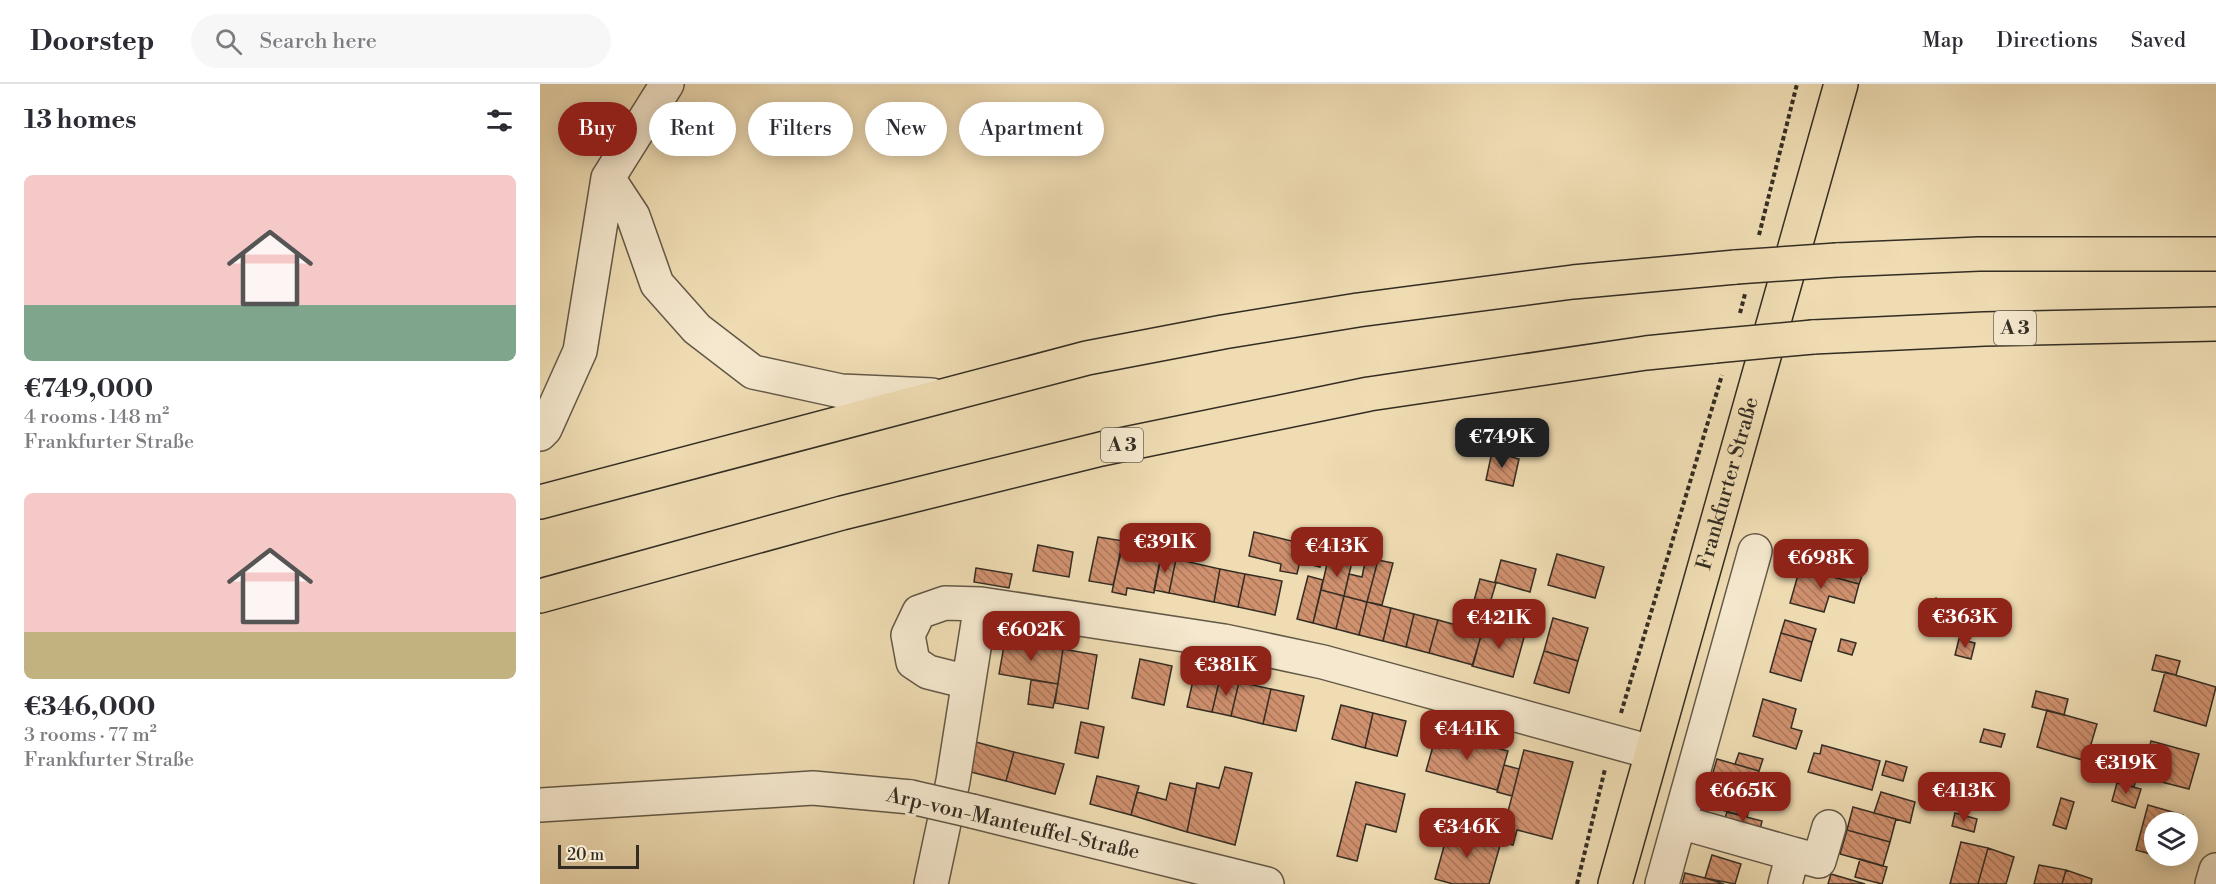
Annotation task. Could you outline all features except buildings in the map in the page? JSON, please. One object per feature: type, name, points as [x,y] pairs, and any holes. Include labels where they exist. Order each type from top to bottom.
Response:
[{"type":"main road","name":"Frankfurter Straße","points":[[1615,884],[1841,84]]},
{"type":"main road","points":[[540,502],[1087,358],[1324,315],[1530,287],[1741,277],[1837,260],[1979,254],[2216,254]]},
{"type":"main road","name":"A 3","points":[[540,596],[842,513],[1101,449],[1369,394],[1646,353],[1720,356],[1813,337],[1984,329],[2216,324]]},
{"type":"street","points":[[540,434],[545,429],[580,351],[609,178],[667,84]]},
{"type":"street","points":[[609,178],[633,216],[657,284],[697,329],[753,372],[841,391],[944,396]]},
{"type":"street","name":"Frankfurter Straße","points":[[1662,884],[1755,551]]},
{"type":"street","points":[[968,682],[928,672],[913,662],[908,635],[919,612],[945,603],[981,603],[1224,641],[1323,662],[1651,752]]},
{"type":"street","points":[[931,884],[953,781],[981,603]]},
{"type":"street","name":"Arp-von-Manteuffel-Straße","points":[[540,805],[813,788],[911,797],[1268,884]]},
{"type":"street","points":[[1680,822],[1789,869],[1819,861],[1829,826]]},
{"type":"street","points":[[2212,884],[2216,870]]},
{"type":"path","points":[[1758,242],[1797,84]]},
{"type":"path","points":[[1738,320],[1741,277]]},
{"type":"path","points":[[1577,884],[1612,742],[1720,356]]}]
